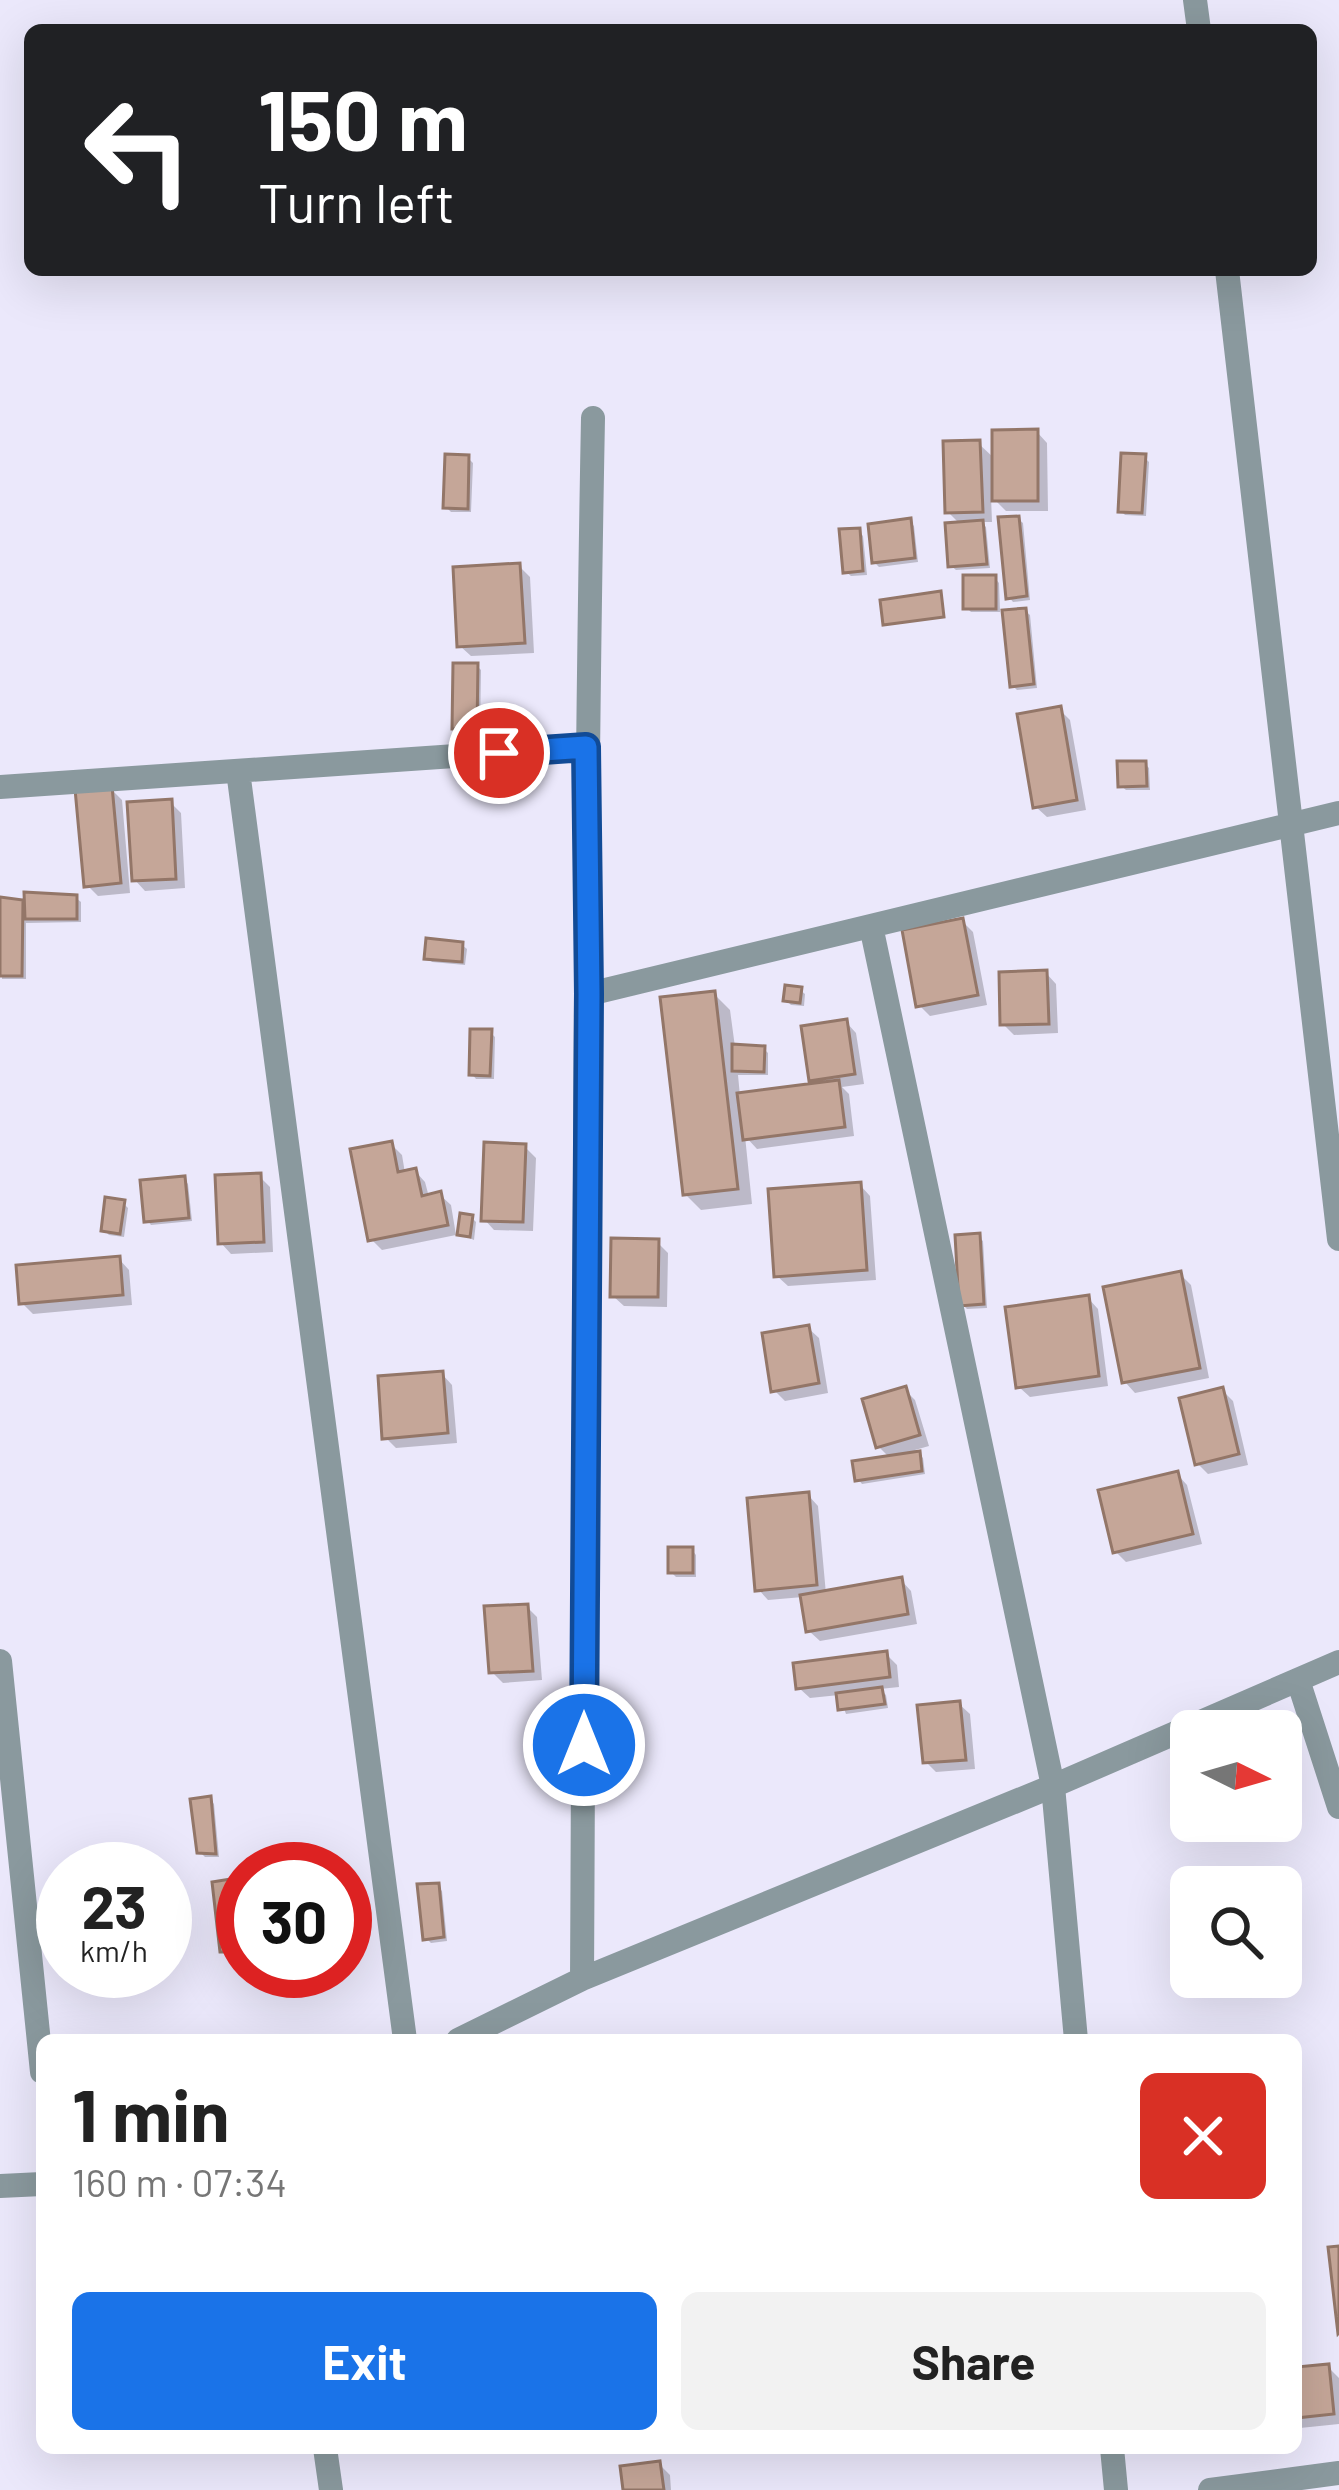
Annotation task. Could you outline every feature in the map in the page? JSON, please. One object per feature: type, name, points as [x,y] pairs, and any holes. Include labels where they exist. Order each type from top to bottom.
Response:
[{"type":"street","points":[[1228,276],[1339,1239]]},
{"type":"street","points":[[582,1979],[589,994],[586,747],[593,418]]},
{"type":"street","points":[[0,787],[586,747]]},
{"type":"street","points":[[238,770],[404,2034]]},
{"type":"street","points":[[589,994],[1339,813]]},
{"type":"street","points":[[871,926],[1053,1786],[1075,2034]]},
{"type":"street","points":[[0,1660],[38,2034]]},
{"type":"street","points":[[470,2034],[582,1979],[1339,1663]]},
{"type":"street","points":[[1298,1680],[1339,1808]]},
{"type":"street","points":[[0,2186],[36,2184]]},
{"type":"street","points":[[326,2454],[331,2490]]},
{"type":"street","points":[[1113,2454],[1116,2490]]},
{"type":"street","points":[[1210,2490],[1339,2473]]},
{"type":"building","points":[[1038,429],[1038,501],[992,501],[992,430]]},
{"type":"building","points":[[980,440],[983,512],[945,513],[943,441]]},
{"type":"building","points":[[1121,453],[1146,454],[1142,513],[1118,512]]},
{"type":"building","points":[[445,454],[469,455],[468,509],[443,508]]},
{"type":"building","points":[[1019,516],[1027,596],[1006,599],[998,517]]},
{"type":"building","points":[[911,518],[915,558],[872,563],[868,524]]},
{"type":"building","points":[[983,520],[987,564],[948,567],[945,523]]},
{"type":"building","points":[[860,528],[863,571],[843,573],[839,529]]},
{"type":"building","points":[[520,563],[525,643],[457,647],[453,567]]},
{"type":"building","points":[[963,575],[996,575],[996,609],[963,609]]},
{"type":"building","points":[[941,591],[944,617],[883,625],[880,600]]},
{"type":"building","points":[[1026,608],[1034,684],[1010,687],[1002,610]]},
{"type":"building","points":[[453,663],[478,663],[477,729],[452,729]]},
{"type":"building","points":[[1061,706],[1077,800],[1033,808],[1017,714]]},
{"type":"building","points":[[1117,761],[1146,761],[1147,786],[1118,787]]},
{"type":"building","points":[[112,786],[121,883],[84,887],[75,789]]},
{"type":"building","points":[[172,799],[176,879],[132,881],[127,802]]},
{"type":"building","points":[[24,892],[77,895],[77,919],[25,919]]},
{"type":"building","points":[[0,897],[23,900],[22,976],[0,976]]},
{"type":"building","points":[[963,918],[978,995],[916,1007],[902,930]]},
{"type":"building","points":[[426,938],[463,942],[462,962],[424,959]]},
{"type":"building","points":[[1047,970],[1049,1024],[1000,1025],[999,972]]},
{"type":"building","points":[[785,985],[802,987],[800,1003],[783,1001]]},
{"type":"building","points":[[715,991],[738,1189],[683,1195],[660,997]]},
{"type":"building","points":[[847,1019],[855,1074],[809,1081],[801,1026]]},
{"type":"building","points":[[470,1029],[492,1029],[490,1076],[469,1075]]},
{"type":"building","points":[[732,1044],[765,1046],[764,1072],[732,1071]]},
{"type":"building","points":[[839,1080],[845,1127],[743,1140],[737,1093]]},
{"type":"building","points":[[392,1141],[398,1172],[416,1168],[422,1196],[441,1191],[448,1225],[368,1241],[350,1149]]},
{"type":"building","points":[[484,1142],[526,1144],[523,1222],[481,1221]]},
{"type":"building","points":[[261,1173],[264,1242],[218,1244],[215,1175]]},
{"type":"building","points":[[185,1176],[189,1218],[144,1222],[140,1180]]},
{"type":"building","points":[[861,1182],[867,1270],[774,1277],[768,1189]]},
{"type":"building","points":[[105,1197],[125,1200],[120,1234],[101,1231]]},
{"type":"building","points":[[460,1213],[473,1215],[470,1237],[457,1235]]},
{"type":"building","points":[[980,1233],[984,1304],[959,1306],[955,1235]]},
{"type":"building","points":[[611,1238],[659,1239],[658,1297],[610,1297]]},
{"type":"building","points":[[120,1256],[123,1295],[19,1304],[16,1265]]},
{"type":"building","points":[[1181,1271],[1200,1368],[1122,1383],[1103,1287]]},
{"type":"building","points":[[1089,1295],[1099,1376],[1016,1388],[1005,1307]]},
{"type":"building","points":[[809,1325],[819,1383],[771,1392],[762,1333]]},
{"type":"building","points":[[443,1371],[448,1433],[382,1439],[378,1376]]},
{"type":"building","points":[[906,1386],[920,1435],[876,1448],[862,1399]]},
{"type":"building","points":[[1223,1387],[1239,1454],[1195,1465],[1179,1398]]},
{"type":"building","points":[[920,1451],[922,1471],[855,1481],[852,1461]]},
{"type":"building","points":[[1178,1471],[1193,1534],[1113,1553],[1098,1490]]},
{"type":"building","points":[[809,1492],[817,1585],[755,1591],[747,1498]]},
{"type":"building","points":[[668,1547],[693,1547],[693,1573],[668,1573]]},
{"type":"building","points":[[902,1577],[908,1614],[806,1632],[800,1595]]},
{"type":"building","points":[[528,1604],[533,1671],[489,1673],[484,1606]]},
{"type":"building","points":[[887,1651],[890,1677],[796,1689],[793,1663]]},
{"type":"building","points":[[882,1687],[885,1704],[838,1710],[836,1693]]},
{"type":"building","points":[[960,1701],[966,1760],[923,1763],[917,1705]]},
{"type":"building","points":[[211,1796],[216,1854],[197,1853],[190,1799]]},
{"type":"building","points":[[439,1883],[444,1937],[423,1940],[417,1884]]},
{"type":"building","points":[[1339,2246],[1339,2333],[1338,2334],[1328,2247]]},
{"type":"building","points":[[1329,2364],[1334,2414],[1302,2417],[1302,2366]]},
{"type":"building","points":[[660,2461],[664,2490],[623,2490],[620,2466]]},
{"type":"route","points":[[499,753],[586,747],[584,1745]]}]
